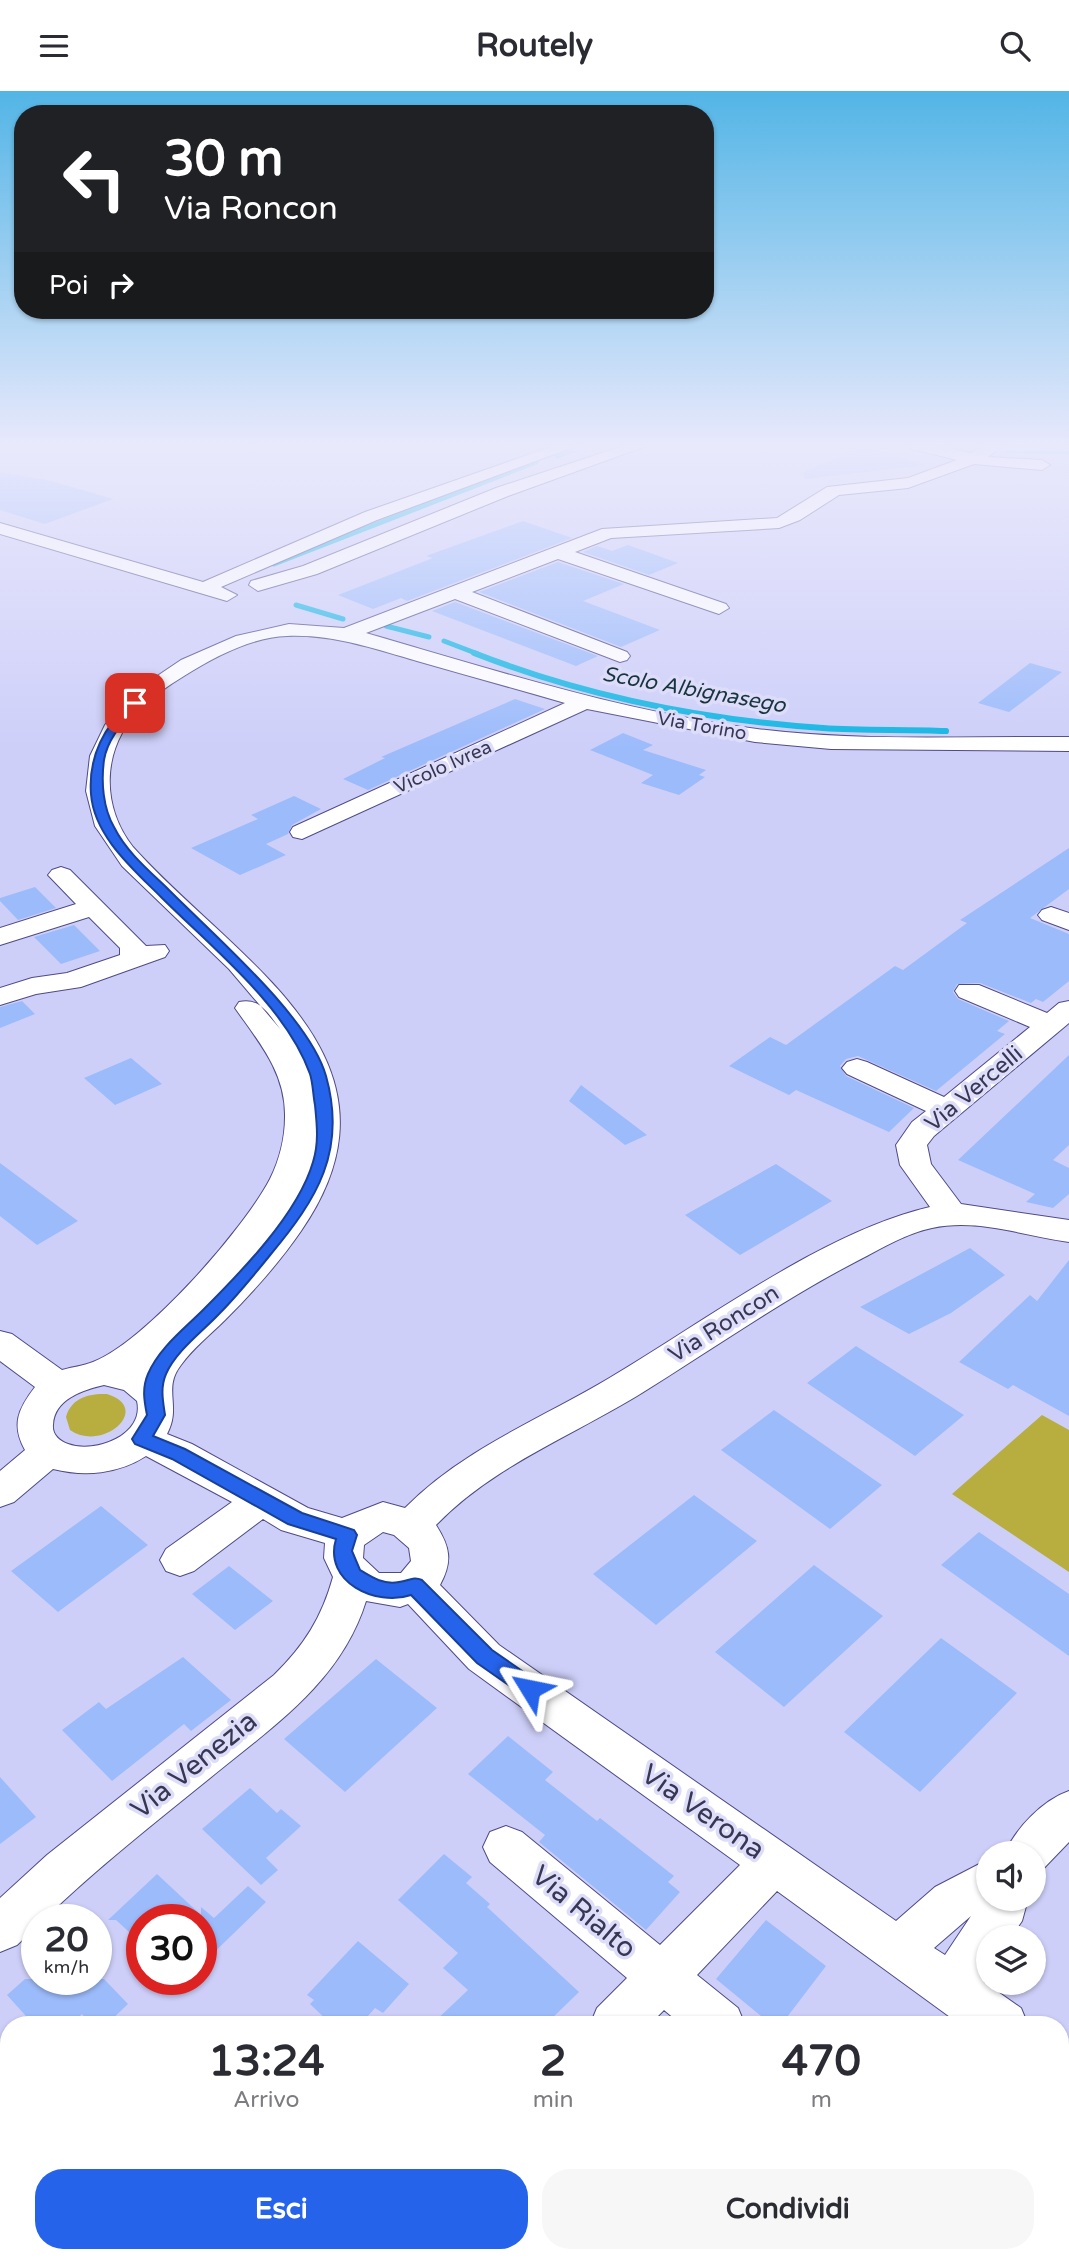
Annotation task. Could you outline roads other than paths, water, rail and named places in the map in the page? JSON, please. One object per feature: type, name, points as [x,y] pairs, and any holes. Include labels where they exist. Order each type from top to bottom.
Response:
[{"type":"street","name":"Via Torino","points":[[60,546],[268,607]]},
{"type":"street","points":[[209,586],[295,546]]},
{"type":"street","points":[[104,1372],[145,1346],[238,1249],[285,1185],[295,1161],[300,1134],[294,1080],[280,1050],[241,998],[108,862],[86,831],[77,798],[79,759],[98,723],[128,692],[185,655],[239,631],[310,570],[366,546]]},
{"type":"street","points":[[346,634],[572,546]]},
{"type":"street","points":[[557,552],[719,608]]},
{"type":"street","name":"Via Torino","points":[[181,583],[209,586],[346,634],[585,702],[755,735],[831,742],[962,736],[1069,744]]},
{"type":"street","points":[[455,592],[620,656]]},
{"type":"street","points":[[152,1393],[133,1377],[104,1372],[72,1378],[58,1386],[39,1404],[32,1425],[40,1444],[48,1452],[78,1461],[114,1456],[142,1439],[156,1415],[152,1393],[157,1374],[168,1356],[262,1256],[310,1189],[321,1162],[326,1133],[324,1107],[318,1076],[304,1044],[263,991],[128,857],[107,827],[97,796],[99,758],[114,725],[159,682],[214,651],[268,607]]},
{"type":"street","name":"Vicolo Ivrea","points":[[302,831],[585,702]]},
{"type":"street","points":[[0,997],[32,986],[71,981],[145,954],[133,946],[61,875]]},
{"type":"street","points":[[0,937],[93,907]]},
{"type":"street","points":[[969,991],[1060,1017]]},
{"type":"street","name":"Via Vercelli","points":[[951,1214],[916,1165],[911,1145],[923,1129],[1060,1017]]},
{"type":"street","points":[[856,1068],[948,1109]]},
{"type":"street","name":"Via Roncon","points":[[412,1525],[430,1504],[484,1467],[622,1387],[791,1283],[899,1228],[951,1214],[999,1217],[1069,1231]]},
{"type":"street","points":[[0,1343],[58,1386]]},
{"type":"street","points":[[142,1439],[179,1454],[295,1519],[350,1555],[371,1587],[398,1591],[415,1585],[427,1573],[432,1551],[428,1539],[412,1525],[397,1518],[383,1517],[367,1520],[350,1555]]},
{"type":"street","points":[[0,1492],[48,1452]]},
{"type":"street","points":[[180,1560],[232,1524],[260,1500]]},
{"type":"street","name":"Via Venezia","points":[[0,1929],[63,1870],[278,1697],[312,1666],[336,1629],[346,1606],[350,1555]]},
{"type":"street","name":"Via Verona","points":[[415,1585],[484,1657],[991,2016]]},
{"type":"street","points":[[1040,1841],[1069,1811]]},
{"type":"street","name":"Via Rialto","points":[[506,1847],[709,2016]]},
{"type":"street","points":[[624,2016],[774,1862]]},
{"type":"street","points":[[900,1951],[920,1928],[958,1898],[976,1888]]},
{"type":"street","points":[[952,1988],[1000,1911]]},
{"type":"waterway","name":"Scolo Albignasego","points":[[274,564],[319,546]]},
{"type":"waterway","name":"Scolo Albignasego","points":[[296,605],[343,619]]},
{"type":"waterway","name":"Scolo Albignasego","points":[[386,626],[429,637]]},
{"type":"waterway","name":"Scolo Albignasego","points":[[444,641],[478,654]]},
{"type":"waterway","name":"Scolo Albignasego","points":[[474,653],[558,682],[690,712],[823,728],[946,731]]}]
